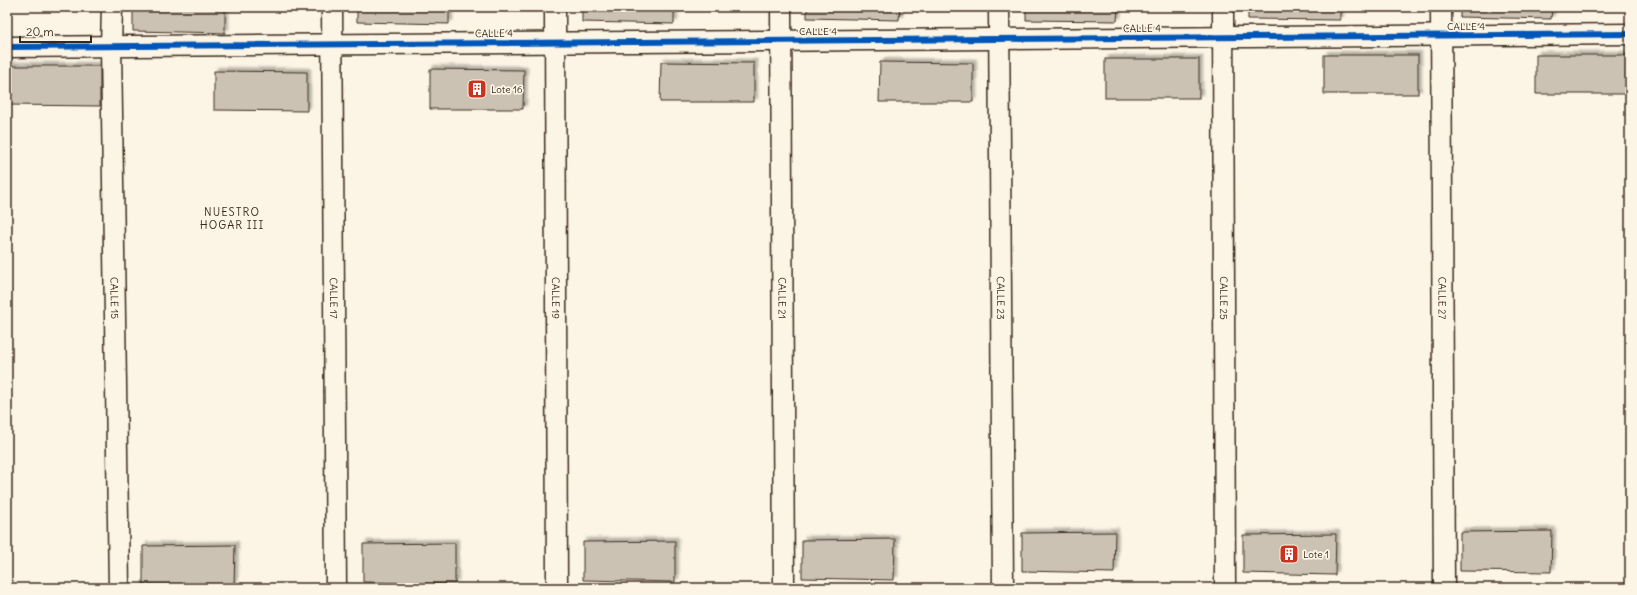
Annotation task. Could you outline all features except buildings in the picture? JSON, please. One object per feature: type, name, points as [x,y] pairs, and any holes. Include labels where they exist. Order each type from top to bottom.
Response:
[{"type":"street","name":"CALLE 15","points":[[112,7],[111,46],[119,588]]},
{"type":"street","name":"CALLE 17","points":[[332,7],[336,588]]},
{"type":"street","name":"CALLE 19","points":[[555,7],[557,588]]},
{"type":"street","name":"CALLE 21","points":[[781,7],[784,588]]},
{"type":"street","name":"CALLE 23","points":[[999,7],[1003,588]]},
{"type":"street","name":"CALLE 25","points":[[1223,7],[1226,588]]},
{"type":"street","name":"CALLE 27","points":[[1441,7],[1444,588]]},
{"type":"street","name":"CALLE 4","points":[[7,47],[1630,34]]},
{"type":"cycle path","points":[[7,47],[1630,34]]},
{"type":"place","name":"Lote 16","points":[[477,89]]},
{"type":"place","name":"Lote 1","points":[[1289,554]]},
{"type":"district","name":"NUESTRO HOGAR III","points":[[232,218]]}]
